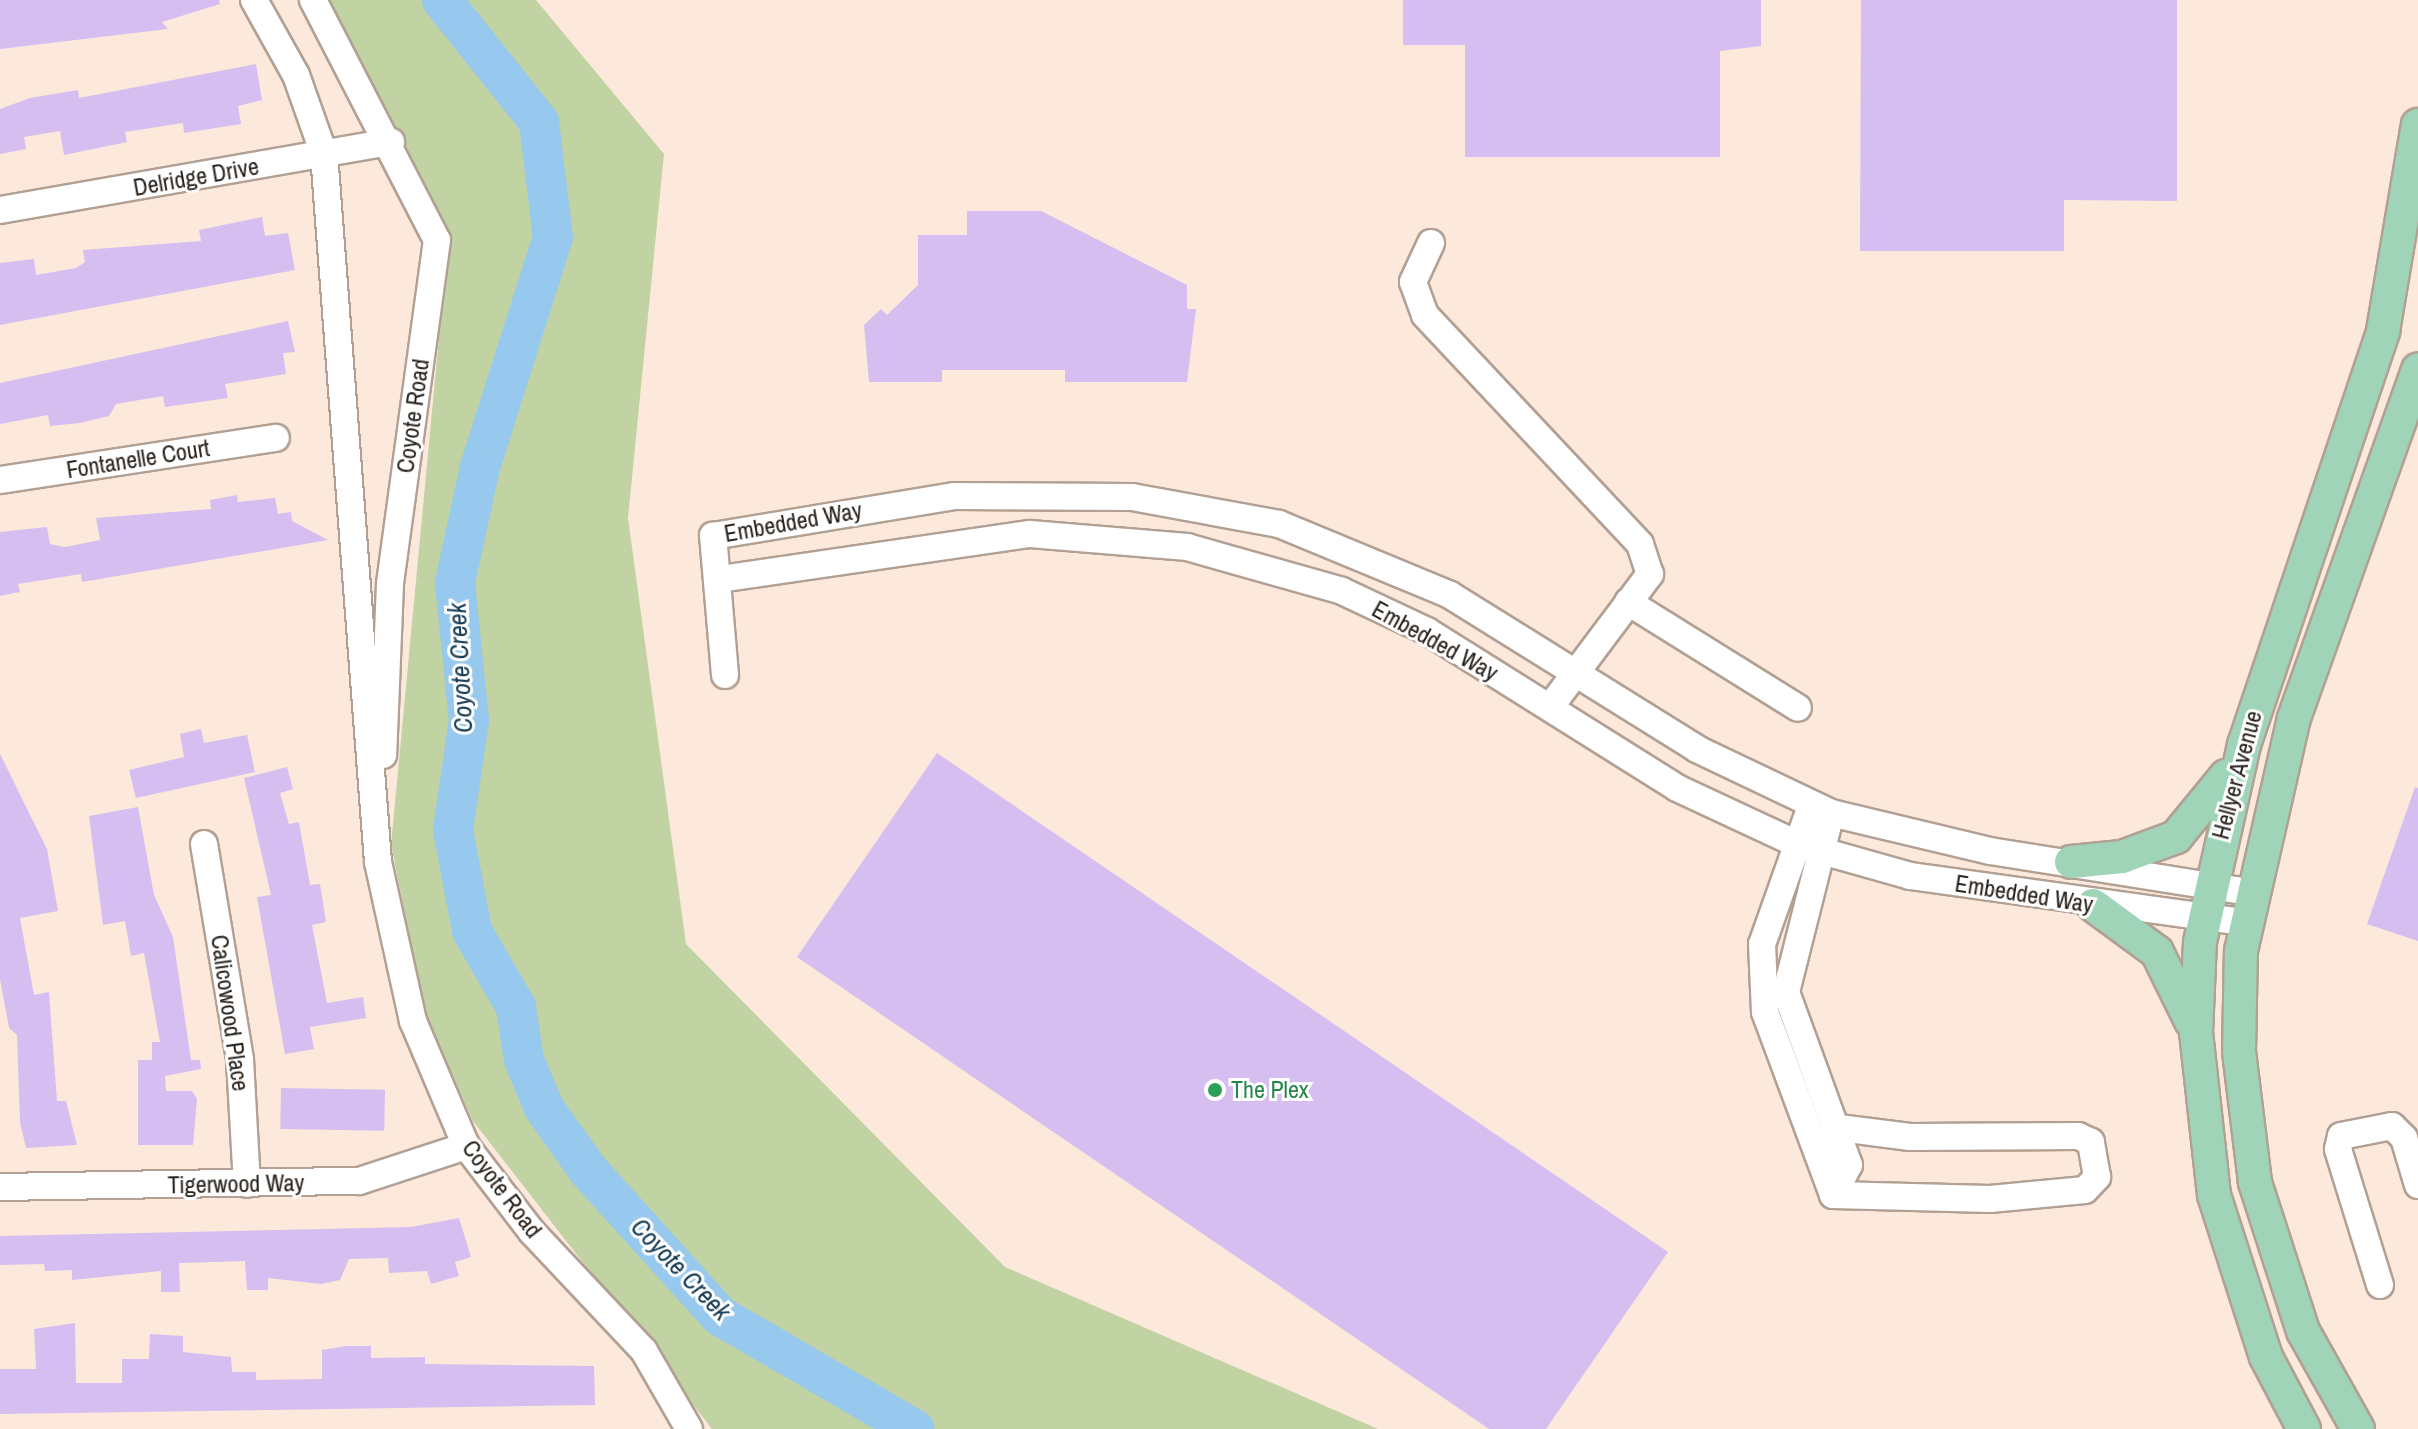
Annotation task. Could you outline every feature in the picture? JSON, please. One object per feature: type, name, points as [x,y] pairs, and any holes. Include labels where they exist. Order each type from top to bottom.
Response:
[{"type":"main road","name":"Hellyer Avenue","points":[[2304,1429],[2266,1357],[2214,1195],[2196,1033],[2203,919],[2209,881],[2244,745],[2383,331],[2417,162],[2418,125]]},
{"type":"main road","name":"Hellyer Avenue","points":[[2358,1429],[2303,1331],[2255,1182],[2239,1052],[2246,907],[2294,718],[2418,369]]},
{"type":"main road","points":[[2071,862],[2122,857],[2176,837],[2210,804],[2244,745]]},
{"type":"main road","points":[[2093,905],[2157,952],[2196,1033]]},
{"type":"street","name":"Coyote Road","points":[[254,0],[296,75],[324,154],[378,862],[413,1021],[466,1146],[532,1232],[644,1351],[689,1429]]},
{"type":"street","name":"Coyote Road","points":[[313,0],[391,142],[437,240],[390,584],[378,862]]},
{"type":"street","name":"Delridge Drive","points":[[0,210],[391,142]]},
{"type":"street","points":[[1431,243],[1413,282],[1425,315],[1640,544],[1650,574],[1573,672],[1550,707]]},
{"type":"street","name":"Fontanelle Court","points":[[0,480],[276,438]]},
{"type":"street","name":"Embedded Way","points":[[954,496],[1132,497],[1279,524],[1450,595],[1697,749],[1821,810],[2071,862],[2209,881],[2246,907],[2203,919],[2093,905],[1910,876],[1808,848],[1677,788],[1427,631],[1342,591],[1187,547],[1030,534],[720,579],[713,536],[954,496]]},
{"type":"street","points":[[720,579],[725,675]]},
{"type":"street","points":[[1628,602],[1798,708]]},
{"type":"street","points":[[1821,810],[1808,848],[1762,944],[1765,1012],[1833,1195]]},
{"type":"street","name":"Calicowood Place","points":[[204,844],[240,1060],[247,1184]]},
{"type":"street","points":[[1808,848],[1786,992],[1839,1128],[1849,1165],[1833,1195]]},
{"type":"street","points":[[1762,944],[1794,951]]},
{"type":"street","points":[[2380,1285],[2338,1149],[2341,1136],[2392,1126],[2404,1138],[2418,1185]]},
{"type":"street","points":[[1833,1195],[1990,1199],[2085,1190],[2097,1177],[2091,1142],[2078,1136],[1910,1137],[1839,1128]]},
{"type":"street","name":"Tigerwood Way","points":[[0,1187],[359,1181],[466,1146]]},
{"type":"green space","points":[[324,0],[536,0],[664,154],[628,518],[686,944],[1005,1267],[1378,1429],[712,1429],[473,1121],[425,1012],[391,845],[449,232]]},
{"type":"building","points":[[0,0],[219,0],[220,4],[162,22],[168,29],[0,49]]},
{"type":"building","points":[[1403,0],[1761,0],[1761,46],[1720,51],[1720,157],[1465,157],[1465,45],[1403,45]]},
{"type":"building","points":[[1861,0],[2177,0],[2177,201],[2064,200],[2064,251],[1860,251]]},
{"type":"building","points":[[256,64],[262,100],[238,106],[241,124],[184,133],[183,123],[125,132],[127,142],[64,155],[60,131],[24,137],[26,149],[0,154],[0,109],[30,98],[78,90],[79,98]]},
{"type":"building","points":[[967,211],[1041,211],[1187,285],[1187,309],[1196,309],[1187,382],[1065,382],[1065,370],[942,370],[942,382],[869,382],[864,325],[881,309],[887,315],[918,285],[918,235],[967,235]]},
{"type":"building","points":[[262,217],[265,236],[288,233],[295,270],[0,325],[0,263],[34,259],[36,275],[76,268],[85,262],[83,250],[201,241],[199,230]]},
{"type":"building","points":[[288,321],[295,352],[283,353],[286,374],[225,384],[228,398],[165,407],[163,396],[116,404],[109,416],[80,423],[50,426],[48,415],[0,424],[0,383]]},
{"type":"building","points":[[237,495],[238,502],[275,498],[278,514],[291,512],[292,521],[328,540],[82,582],[81,574],[18,584],[20,592],[0,596],[0,532],[47,527],[50,544],[65,547],[100,540],[96,518],[211,509],[210,500]]},
{"type":"building","points":[[201,729],[204,743],[247,735],[255,772],[136,798],[129,770],[184,757],[180,734]]},
{"type":"building","points":[[937,753],[1668,1252],[1546,1429],[1489,1429],[797,957]]},
{"type":"building","points":[[0,754],[47,849],[58,911],[20,918],[34,995],[49,992],[57,1101],[66,1101],[77,1145],[26,1148],[20,1122],[17,1035],[9,1028],[0,979]]},
{"type":"building","points":[[287,767],[293,789],[280,793],[289,824],[299,822],[310,885],[320,884],[326,922],[312,925],[327,1003],[363,997],[366,1018],[310,1027],[314,1049],[285,1054],[257,897],[271,895],[244,778]]},
{"type":"building","points":[[2415,787],[2418,788],[2418,941],[2367,924]]},
{"type":"building","points":[[138,807],[154,895],[173,937],[191,1060],[200,1060],[201,1069],[165,1076],[166,1091],[192,1091],[197,1099],[193,1145],[138,1145],[138,1060],[152,1060],[152,1042],[160,1042],[144,953],[131,956],[125,921],[103,925],[89,816]]},
{"type":"building","points":[[281,1088],[385,1090],[384,1131],[280,1129]]},
{"type":"building","points":[[459,1218],[471,1257],[455,1262],[459,1276],[431,1284],[427,1271],[389,1273],[388,1258],[349,1259],[340,1280],[321,1284],[268,1278],[268,1290],[247,1290],[245,1261],[179,1263],[180,1292],[161,1292],[161,1271],[72,1280],[72,1270],[45,1271],[44,1264],[0,1265],[0,1236],[411,1227]]},
{"type":"building","points":[[75,1323],[76,1383],[122,1383],[122,1359],[149,1359],[150,1334],[183,1336],[183,1352],[231,1357],[232,1372],[256,1372],[256,1380],[322,1379],[322,1350],[346,1346],[371,1346],[371,1358],[425,1357],[425,1364],[594,1366],[595,1405],[0,1414],[0,1369],[36,1369],[34,1329]]},
{"type":"waterway","name":"Coyote Creek","points":[[442,0],[539,122],[553,237],[480,467],[455,583],[469,720],[453,830],[472,931],[516,1007],[524,1060],[544,1108],[588,1170],[720,1316],[914,1429]]},
{"type":"place","name":"The Plex","points":[[1215,1090]]}]
